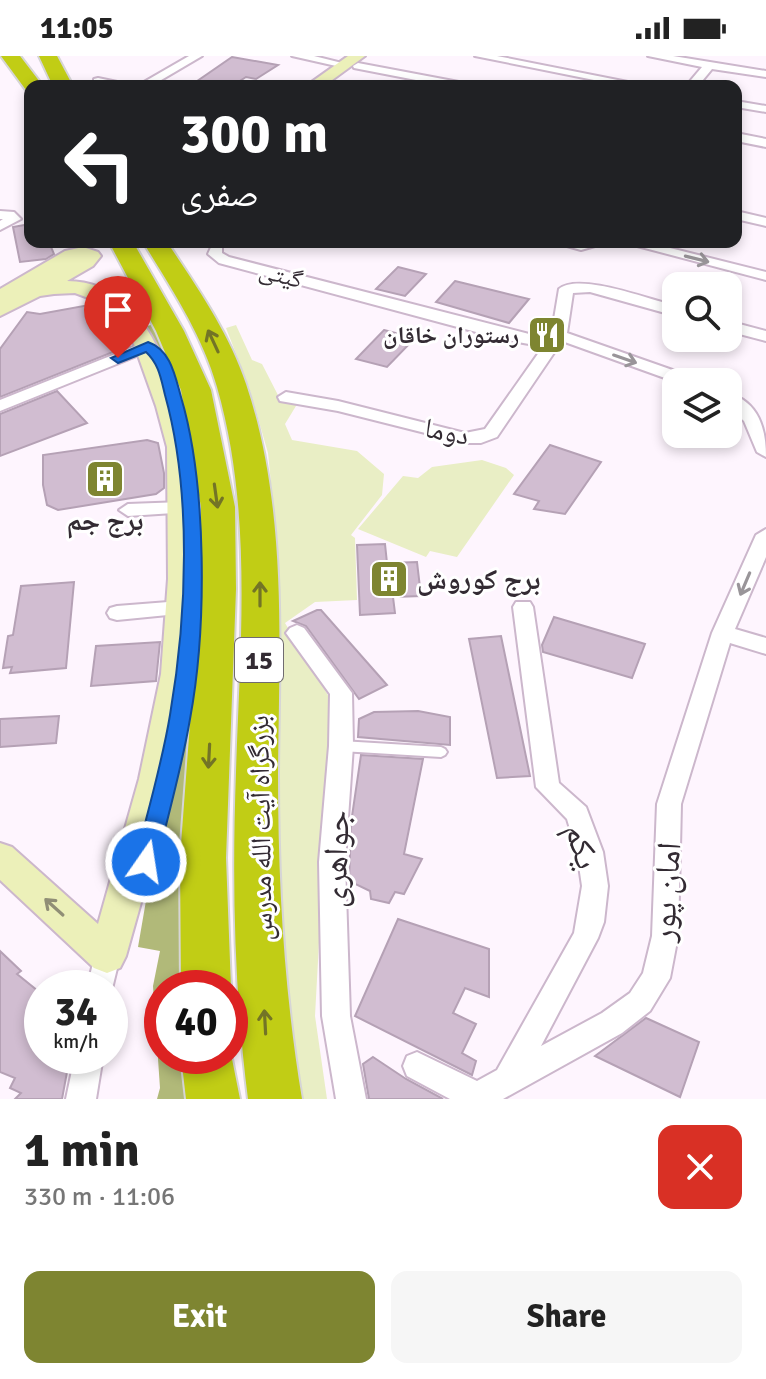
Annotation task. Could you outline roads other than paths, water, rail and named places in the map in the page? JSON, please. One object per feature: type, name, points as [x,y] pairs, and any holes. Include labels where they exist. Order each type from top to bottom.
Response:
[{"type":"highway","points":[[10,56],[29,80]]},
{"type":"highway","points":[[25,56],[32,80]]},
{"type":"highway","points":[[48,56],[61,80]]},
{"type":"highway","points":[[62,56],[64,80]]},
{"type":"highway","name":"بزرگراه آیت الله مدرس","points":[[124,248],[196,390],[218,507],[218,589],[203,858],[206,970]]},
{"type":"highway","name":"بزرگراه آیت الله مدرس","points":[[162,248],[211,335],[232,386],[255,497],[260,587],[255,854],[267,1053],[275,1099]]},
{"type":"highway","points":[[210,1074],[213,1099]]},
{"type":"street","points":[[154,80],[197,56]]},
{"type":"street","points":[[297,56],[354,62],[436,80]]},
{"type":"street","points":[[324,80],[354,62],[373,56]]},
{"type":"street","points":[[480,56],[608,80]]},
{"type":"street","points":[[653,56],[766,74]]},
{"type":"street","points":[[336,80],[354,62]]},
{"type":"street","points":[[697,80],[709,65]]},
{"type":"street","points":[[568,80],[575,74]]},
{"type":"street","points":[[742,105],[766,109]]},
{"type":"street","points":[[742,138],[766,143]]},
{"type":"street","points":[[742,212],[766,208]]},
{"type":"street","points":[[0,215],[14,219],[0,226]]},
{"type":"street","points":[[742,215],[766,222]]},
{"type":"street","points":[[30,292],[76,248]]},
{"type":"street","name":"گیتی","points":[[218,248],[217,256],[224,260],[506,335],[550,337],[662,372]]},
{"type":"street","points":[[653,248],[766,276]]},
{"type":"street","points":[[2,300],[54,272],[78,273],[148,319],[186,365]]},
{"type":"street","points":[[2,300],[54,287],[92,284]]},
{"type":"street","points":[[92,284],[130,317],[148,346],[179,447],[182,508],[181,608],[170,718],[105,970]]},
{"type":"street","points":[[550,337],[564,292],[574,287],[590,288],[662,307]]},
{"type":"street","points":[[742,330],[766,336]]},
{"type":"street","name":"دوما","points":[[286,397],[338,406],[465,438],[481,438],[491,433],[550,337]]},
{"type":"street","points":[[0,406],[148,346]]},
{"type":"street","points":[[105,970],[132,920],[180,718],[189,654],[191,552],[186,447],[163,360],[148,346]]},
{"type":"street","points":[[742,407],[759,419],[766,452]]},
{"type":"street","points":[[128,510],[182,508]]},
{"type":"street","name":"امان پور","points":[[417,1066],[477,1097],[612,1023],[640,1002],[656,978],[665,936],[669,804],[723,633],[766,535]]},
{"type":"street","name":"یکم","points":[[509,1077],[585,938],[591,922],[595,886],[590,852],[577,814],[548,787],[523,607]]},
{"type":"street","points":[[117,613],[181,608]]},
{"type":"street","name":"جواهری","points":[[297,633],[341,693],[341,746],[332,862],[336,1001],[351,1099]]},
{"type":"street","points":[[723,633],[766,646]]},
{"type":"street","points":[[0,858],[102,970]]},
{"type":"street","points":[[81,1099],[86,1074]]},
{"type":"lane","points":[[341,746],[441,752]]},
{"type":"place","name":"رستوران خاقان","points":[[547,335]]},
{"type":"place","name":"برج جم","points":[[105,479]]},
{"type":"place","name":"برج کوروش","points":[[389,579]]}]
